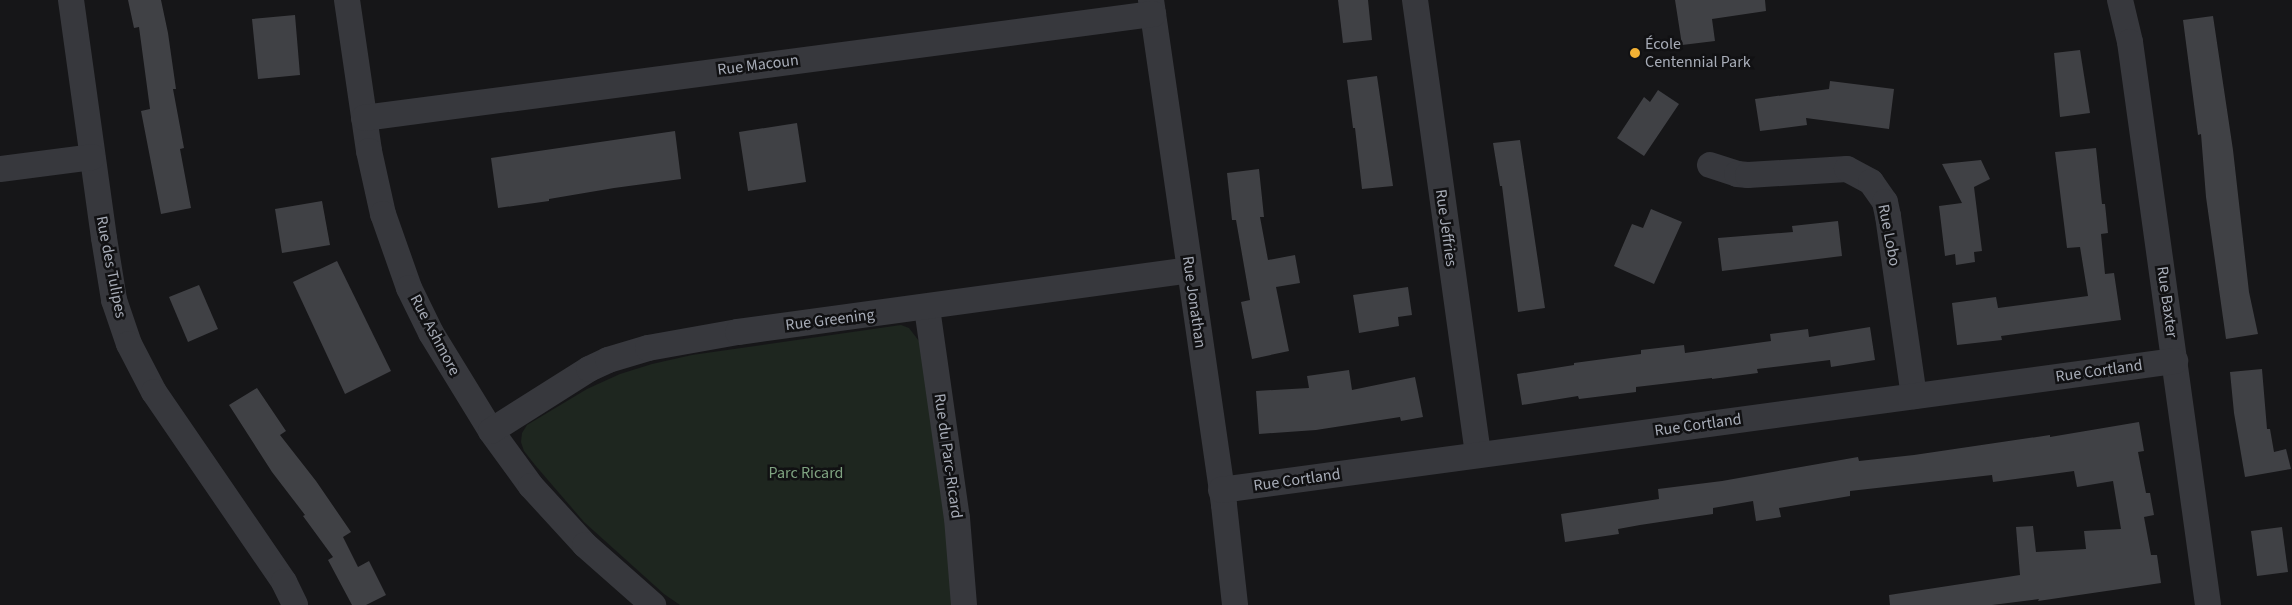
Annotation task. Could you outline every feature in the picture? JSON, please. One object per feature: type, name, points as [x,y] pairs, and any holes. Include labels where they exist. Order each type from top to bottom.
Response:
[{"type":"street","name":"Rue des Tulipes","points":[[71,0],[114,300],[129,344],[154,392],[284,582],[294,605]]},
{"type":"street","name":"Rue Ashmore","points":[[347,0],[364,118],[383,214],[409,288],[445,358],[491,431],[531,486],[564,523],[609,567],[653,605]]},
{"type":"street","name":"Rue Jeffries","points":[[1415,0],[1478,455]]},
{"type":"street","name":"Rue Baxter","points":[[2120,0],[2130,42],[2208,605]]},
{"type":"street","name":"Rue Macoun","points":[[364,118],[1152,7]]},
{"type":"street","name":"Rue Jonathan","points":[[1152,7],[1221,490],[1235,605]]},
{"type":"street","points":[[0,169],[92,157]]},
{"type":"street","name":"Rue Lobo","points":[[1710,165],[1748,176],[1847,169],[1859,174],[1874,186],[1885,202],[1888,216],[1914,396]]},
{"type":"street","name":"Rue Greening","points":[[491,431],[589,368],[627,353],[698,338],[927,308],[1189,270]]},
{"type":"street","name":"Rue du Parc-Ricard","points":[[927,308],[957,518],[964,605]]},
{"type":"street","name":"Rue Cortland","points":[[1221,490],[2175,361]]},
{"type":"green space","name":"Parc Ricard","points":[[901,325],[909,328],[922,345],[941,473],[953,605],[680,605],[664,594],[584,522],[535,465],[524,451],[521,442],[522,433],[527,425],[587,389],[620,374],[652,364],[692,355]]},
{"type":"building","points":[[128,0],[161,0],[168,33],[176,89],[173,89],[184,148],[180,149],[191,208],[161,214],[141,111],[150,109],[139,27],[134,28]]},
{"type":"building","points":[[1338,0],[1368,0],[1372,40],[1343,43]]},
{"type":"building","points":[[1675,0],[1765,0],[1766,11],[1712,19],[1715,41],[1682,45]]},
{"type":"building","points":[[295,15],[300,75],[258,79],[252,19]]},
{"type":"building","points":[[2213,16],[2233,150],[2249,292],[2258,334],[2226,339],[2206,197],[2201,134],[2198,135],[2183,20]]},
{"type":"building","points":[[2080,50],[2090,113],[2060,117],[2054,53]]},
{"type":"building","points":[[1377,76],[1393,186],[1362,189],[1347,80]]},
{"type":"building","points":[[1830,81],[1894,89],[1889,129],[1806,118],[1807,125],[1760,131],[1755,99],[1829,89]]},
{"type":"building","points":[[1658,90],[1679,104],[1644,156],[1617,138],[1644,97],[1650,102]]},
{"type":"building","points":[[797,123],[806,182],[748,191],[739,132]]},
{"type":"building","points":[[675,131],[681,179],[614,188],[549,199],[549,201],[498,208],[491,158]]},
{"type":"building","points":[[1520,140],[1545,308],[1518,312],[1502,186],[1500,186],[1493,143]]},
{"type":"building","points":[[2096,148],[2102,204],[2105,204],[2108,233],[2101,234],[2105,274],[2114,273],[2121,320],[2001,336],[2002,340],[1957,345],[1952,303],[1996,297],[1998,308],[2088,296],[2080,247],[2067,248],[2055,152]]},
{"type":"building","points":[[1981,160],[1990,179],[1974,187],[1982,251],[1974,252],[1975,262],[1956,265],[1955,254],[1945,256],[1939,206],[1962,203],[1942,164]]},
{"type":"building","points":[[1259,169],[1264,217],[1260,217],[1268,260],[1295,255],[1300,283],[1276,287],[1289,351],[1252,359],[1241,302],[1250,300],[1236,220],[1232,220],[1227,173]]},
{"type":"building","points":[[322,201],[330,245],[282,253],[275,209]]},
{"type":"building","points":[[1651,209],[1682,222],[1654,284],[1614,266],[1632,224],[1643,228]]},
{"type":"building","points":[[1838,221],[1842,256],[1722,271],[1718,238],[1793,232],[1792,226]]},
{"type":"building","points":[[337,261],[391,371],[345,394],[293,282]]},
{"type":"building","points":[[199,285],[218,329],[188,342],[169,297]]},
{"type":"building","points":[[1408,287],[1412,315],[1398,317],[1399,326],[1359,333],[1353,295]]},
{"type":"building","points":[[1870,327],[1875,360],[1831,367],[1830,360],[1757,369],[1758,373],[1636,387],[1636,392],[1579,399],[1578,396],[1522,405],[1517,374],[1574,365],[1574,363],[1641,354],[1641,350],[1684,345],[1685,353],[1771,341],[1770,334],[1808,329],[1809,337]]},
{"type":"building","points":[[2262,369],[2267,429],[2270,429],[2274,452],[2286,449],[2291,469],[2245,477],[2234,413],[2230,372]]},
{"type":"building","points":[[1349,370],[1352,390],[1415,377],[1423,417],[1401,421],[1400,417],[1316,430],[1259,434],[1256,391],[1309,388],[1307,376]]},
{"type":"building","points":[[257,388],[286,431],[280,435],[316,481],[351,532],[343,537],[358,567],[369,561],[386,595],[366,605],[352,605],[328,560],[333,557],[303,516],[305,515],[272,472],[229,405]]},
{"type":"building","points":[[2139,422],[2144,451],[2138,452],[2146,493],[2150,493],[2154,515],[2144,517],[2151,555],[2157,555],[2161,583],[2038,601],[2039,599],[1992,605],[1890,605],[1889,595],[2020,575],[2016,527],[2033,526],[2036,552],[2086,549],[2084,531],[2121,529],[2113,481],[2077,487],[2074,471],[1993,482],[1992,475],[1850,491],[1850,496],[1779,508],[1781,517],[1756,521],[1753,501],[1713,508],[1713,514],[1618,529],[1619,534],[1565,542],[1561,514],[1659,499],[1658,489],[1722,481],[1858,457],[1859,461],[1914,455],[2050,435],[2050,437]]},
{"type":"building","points":[[2282,527],[2288,572],[2257,576],[2251,531]]},
{"type":"place","name":"École Centennial Park","points":[[1635,53]]}]
